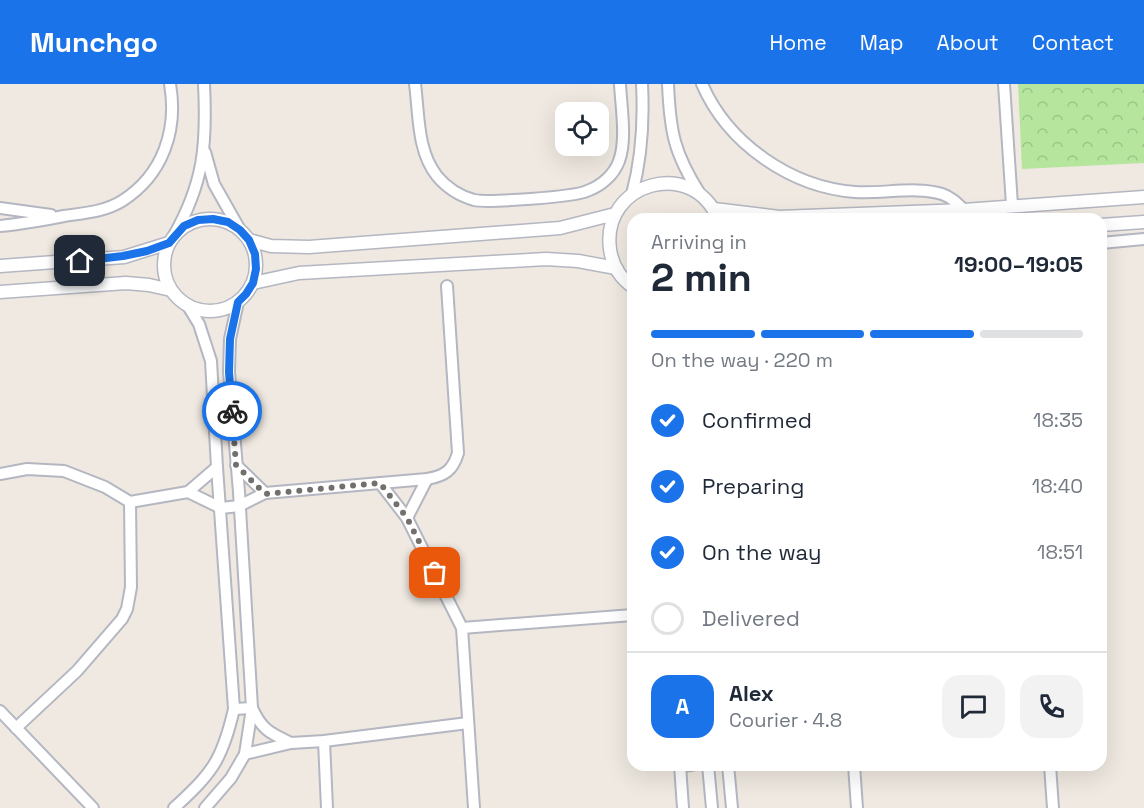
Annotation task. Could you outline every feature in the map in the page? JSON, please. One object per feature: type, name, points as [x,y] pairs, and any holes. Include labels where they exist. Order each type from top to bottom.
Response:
[{"type":"street","points":[[0,226],[94,212],[121,201],[144,183],[161,160],[171,133],[174,104],[170,84]]},
{"type":"street","points":[[174,808],[205,779],[219,759],[228,736],[234,709],[211,361],[199,324],[188,306],[171,290],[164,267],[165,255],[171,240],[188,210],[204,150],[204,84]]},
{"type":"street","points":[[416,84],[421,139],[424,154],[431,167],[438,177],[454,191],[482,201],[570,195],[600,186],[619,162],[623,147],[620,84]]},
{"type":"street","points":[[632,194],[643,139],[642,84]]},
{"type":"street","points":[[668,84],[672,135],[683,166],[700,194],[715,213]]},
{"type":"street","points":[[702,84],[720,115],[737,136],[756,153],[778,167],[825,186],[855,192],[943,194],[955,200],[963,213]]},
{"type":"street","points":[[1004,84],[1012,205]]},
{"type":"street","points":[[188,306],[200,311],[213,312],[226,309],[246,294],[253,283],[256,269],[255,254],[249,240],[240,230],[214,184],[204,150]]},
{"type":"street","points":[[627,280],[616,268],[611,255],[610,227],[615,214],[632,194],[658,183],[680,185],[700,194]]},
{"type":"street","points":[[969,213],[1012,205],[1144,197]]},
{"type":"street","points":[[0,208],[41,215],[66,216]]},
{"type":"street","points":[[249,240],[271,246],[309,247],[560,228],[615,214]]},
{"type":"street","points":[[0,266],[123,256],[171,240],[184,226],[198,220],[220,220],[240,230]]},
{"type":"street","points":[[1107,225],[1144,222]]},
{"type":"street","points":[[1107,242],[1144,239]]},
{"type":"street","points":[[253,283],[307,272],[546,259],[578,261],[616,268]]},
{"type":"street","points":[[0,292],[126,283],[171,290]]},
{"type":"street","points":[[188,492],[221,508],[239,506],[265,494],[438,477],[448,472],[455,464],[458,453],[447,286]]},
{"type":"street","points":[[205,808],[231,778],[245,754],[252,708],[228,357],[238,302]]},
{"type":"street","points":[[236,465],[265,494]]},
{"type":"street","points":[[0,474],[27,469],[64,471],[105,487],[130,502],[188,492],[217,467]]},
{"type":"street","points":[[407,518],[428,478]]},
{"type":"street","points":[[380,483],[407,518],[462,628],[474,808]]},
{"type":"street","points":[[16,728],[77,671],[113,631],[127,609],[131,587],[130,502]]},
{"type":"street","points":[[462,628],[627,615]]},
{"type":"street","points":[[234,709],[252,708]]},
{"type":"street","points":[[252,708],[258,723],[265,730],[291,743]]},
{"type":"street","points":[[0,711],[93,808]]},
{"type":"street","points":[[245,754],[291,743],[468,723]]},
{"type":"street","points":[[324,741],[327,808]]},
{"type":"street","points":[[680,771],[683,808]]},
{"type":"street","points":[[709,771],[712,808]]},
{"type":"street","points":[[729,771],[732,808]]},
{"type":"street","points":[[854,771],[857,808]]},
{"type":"street","points":[[1050,771],[1053,808]]},
{"type":"green space","points":[[1018,84],[1144,84],[1144,163],[1022,169]]},
{"type":"way so far","points":[[232,411],[236,465],[265,494],[380,483],[407,518],[435,573]]},
{"type":"route","points":[[80,261],[100,260],[147,251],[169,243],[184,226],[198,220],[213,219],[228,222],[240,230],[249,240],[255,254],[256,269],[253,283],[238,302],[230,339],[228,357],[232,411]]}]
